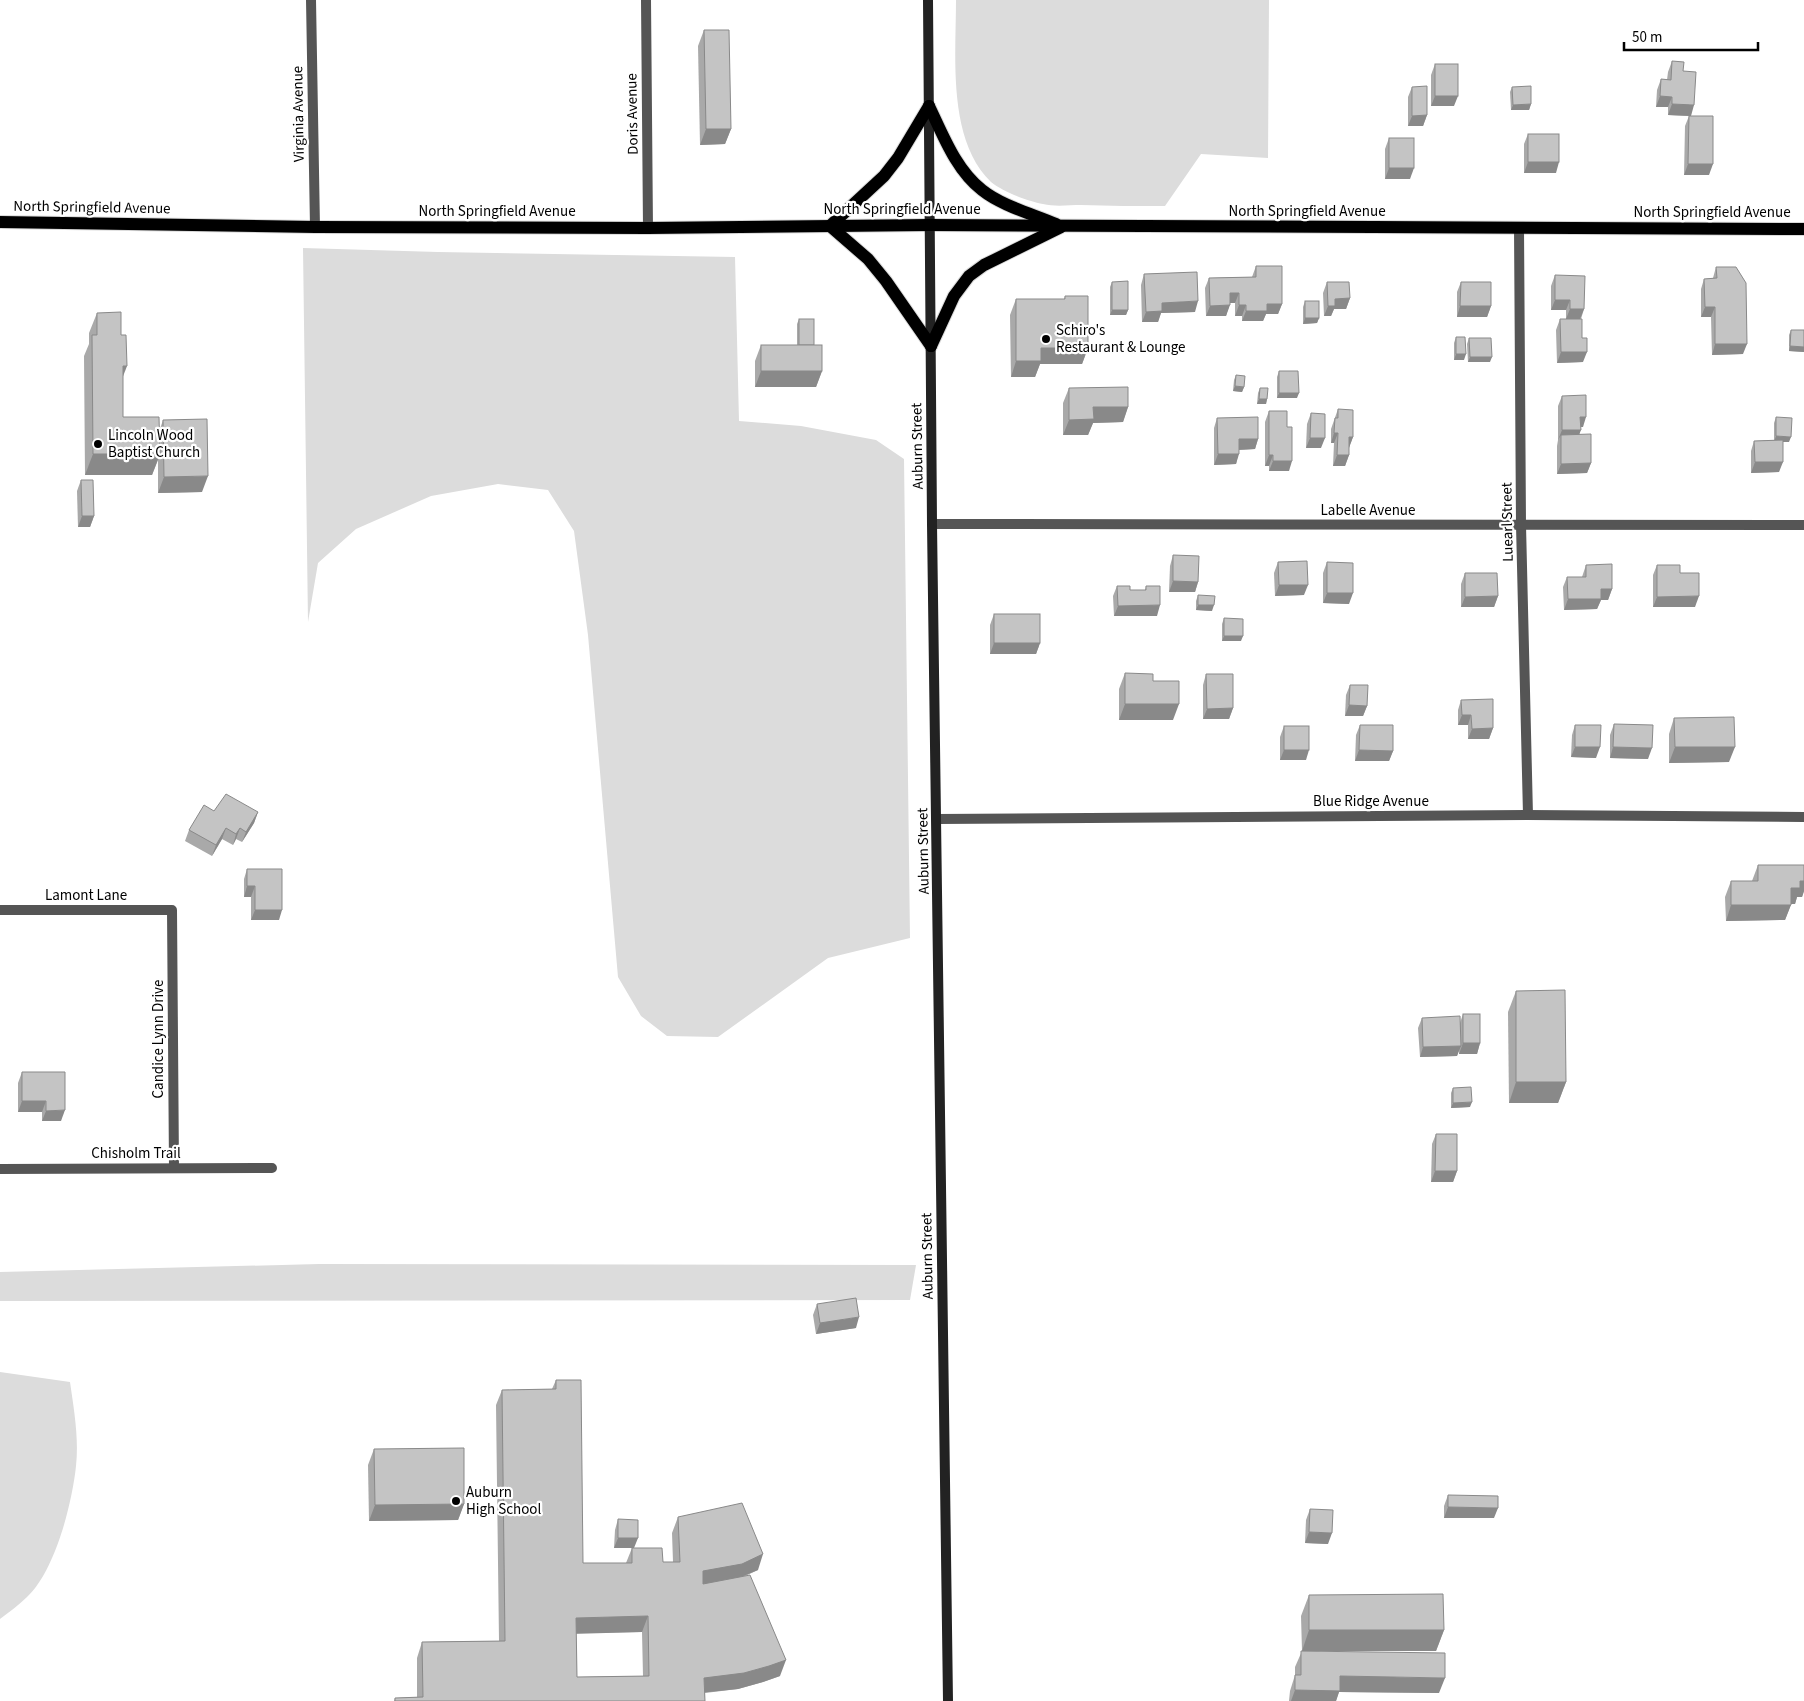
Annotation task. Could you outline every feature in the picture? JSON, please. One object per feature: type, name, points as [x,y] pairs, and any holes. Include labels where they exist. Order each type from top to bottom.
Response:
[{"type":"main road","name":"Auburn Street","points":[[928,0],[932,524],[948,1701]]},
{"type":"main road","points":[[929,106],[893,164],[877,182],[830,226],[868,259],[886,281],[931,346]]},
{"type":"main road","points":[[929,106],[956,161],[982,190],[995,199],[1063,226]]},
{"type":"main road","name":"North Springfield Avenue","points":[[0,222],[315,227],[648,228],[930,225],[1804,229]]},
{"type":"main road","points":[[931,346],[954,296],[969,276],[984,265],[1063,226]]},
{"type":"street","name":"Virginia Avenue","points":[[311,0],[315,227]]},
{"type":"street","name":"Doris Avenue","points":[[646,0],[648,228]]},
{"type":"street","name":"Luearl Street","points":[[1519,228],[1521,525],[1528,816]]},
{"type":"street","name":"Labelle Avenue","points":[[932,524],[1804,525]]},
{"type":"street","name":"Blue Ridge Avenue","points":[[937,819],[1528,816],[1804,818]]},
{"type":"street","name":"Lamont Lane","points":[[0,910],[172,910]]},
{"type":"street","name":"Candice Lynn Drive","points":[[172,910],[174,1168]]},
{"type":"street","name":"Chisholm Trail","points":[[0,1169],[272,1168]]},
{"type":"shaded area","points":[[956,0],[1269,0],[1268,158],[1201,154],[1165,206],[1052,205],[1030,201],[1002,189],[991,182],[977,164],[967,143],[961,120],[955,71]]},
{"type":"shaded area","points":[[303,248],[735,257],[739,421],[801,426],[876,440],[904,459],[910,938],[828,958],[718,1037],[667,1036],[641,1016],[618,977],[588,635],[574,531],[548,490],[498,484],[431,496],[356,529],[318,563],[308,622]]},
{"type":"shaded area","points":[[319,1264],[916,1265],[910,1300],[0,1301],[0,1272]]},
{"type":"shaded area","points":[[0,1372],[70,1382],[77,1445],[71,1499],[54,1554],[37,1585],[24,1600],[0,1619]]},
{"type":"building","points":[[704,30],[729,30],[731,129],[706,129]]},
{"type":"building","points":[[1672,61],[1684,62],[1683,71],[1696,72],[1694,105],[1672,104],[1672,97],[1660,96],[1661,79],[1671,80]]},
{"type":"building","points":[[1435,64],[1458,64],[1458,96],[1435,96]]},
{"type":"building","points":[[1427,86],[1427,115],[1412,116],[1412,87]]},
{"type":"building","points":[[1531,86],[1531,104],[1513,105],[1512,87]]},
{"type":"building","points":[[1689,116],[1713,116],[1713,164],[1688,164]]},
{"type":"building","points":[[1528,134],[1559,134],[1559,162],[1528,162]]},
{"type":"building","points":[[1389,138],[1414,138],[1414,168],[1389,168]]},
{"type":"building","points":[[1256,266],[1282,266],[1282,304],[1267,304],[1267,311],[1246,311],[1246,305],[1239,305],[1239,293],[1230,293],[1230,305],[1210,306],[1209,278],[1256,277]]},
{"type":"building","points":[[1716,267],[1736,267],[1746,283],[1747,344],[1715,344],[1715,307],[1705,307],[1704,279],[1717,278]]},
{"type":"building","points":[[1197,272],[1198,301],[1162,303],[1162,311],[1146,312],[1144,274]]},
{"type":"building","points":[[1555,275],[1585,276],[1584,309],[1570,309],[1570,300],[1555,300]]},
{"type":"building","points":[[1128,281],[1128,310],[1112,310],[1112,282]]},
{"type":"building","points":[[1327,282],[1349,282],[1350,298],[1335,299],[1335,306],[1328,306]]},
{"type":"building","points":[[1461,282],[1491,282],[1491,306],[1460,306]]},
{"type":"building","name":"Schiro's Restaurant & Lounge","points":[[1065,296],[1088,296],[1088,348],[1041,348],[1041,361],[1016,361],[1016,299],[1065,299]]},
{"type":"building","points":[[1305,301],[1319,301],[1319,318],[1305,318]]},
{"type":"building","points":[[121,312],[121,335],[126,335],[127,366],[123,366],[123,417],[159,417],[160,454],[93,454],[92,335],[97,335],[97,313]]},
{"type":"building","points":[[799,319],[814,319],[814,345],[799,345]]},
{"type":"building","points":[[1560,319],[1582,319],[1582,338],[1587,338],[1587,352],[1561,352]]},
{"type":"building","points":[[1791,330],[1804,330],[1804,347],[1790,346]]},
{"type":"building","points":[[1456,337],[1465,337],[1466,354],[1456,354]]},
{"type":"building","points":[[1469,338],[1491,338],[1492,357],[1470,357]]},
{"type":"building","points":[[761,345],[822,345],[822,371],[761,371]]},
{"type":"building","points":[[1279,371],[1298,371],[1299,393],[1279,393]]},
{"type":"building","points":[[1236,375],[1245,376],[1244,387],[1235,386]]},
{"type":"building","points":[[1128,387],[1128,407],[1093,407],[1094,419],[1069,420],[1069,388]]},
{"type":"building","points":[[1260,388],[1268,388],[1267,399],[1259,399]]},
{"type":"building","points":[[1586,395],[1586,417],[1580,417],[1581,430],[1562,430],[1562,396]]},
{"type":"building","points":[[1338,409],[1353,410],[1353,437],[1349,437],[1349,455],[1337,455],[1338,433],[1334,433]]},
{"type":"building","points":[[1269,411],[1287,411],[1287,427],[1292,427],[1292,461],[1273,461],[1273,455],[1269,455]]},
{"type":"building","points":[[1311,413],[1325,414],[1325,438],[1310,438]]},
{"type":"building","points":[[1258,417],[1258,439],[1239,439],[1239,454],[1218,454],[1217,418]]},
{"type":"building","points":[[1776,417],[1792,418],[1791,437],[1776,436]]},
{"type":"building","points":[[207,419],[208,476],[164,477],[163,420]]},
{"type":"building","points":[[1591,434],[1591,463],[1561,464],[1561,435]]},
{"type":"building","points":[[1783,440],[1783,462],[1755,462],[1754,441]]},
{"type":"building","points":[[81,480],[93,480],[94,516],[82,516]]},
{"type":"building","points":[[1173,555],[1199,556],[1198,582],[1173,581]]},
{"type":"building","points":[[1307,561],[1308,585],[1279,585],[1278,562]]},
{"type":"building","points":[[1327,562],[1353,563],[1353,593],[1327,593]]},
{"type":"building","points":[[1612,564],[1612,589],[1601,589],[1601,599],[1568,599],[1567,577],[1586,577],[1586,565]]},
{"type":"building","points":[[1657,565],[1680,565],[1680,573],[1699,573],[1699,596],[1657,597]]},
{"type":"building","points":[[1465,573],[1497,573],[1498,596],[1465,597]]},
{"type":"building","points":[[1117,586],[1130,586],[1130,590],[1146,590],[1146,586],[1160,586],[1160,605],[1118,606]]},
{"type":"building","points":[[1198,595],[1215,596],[1214,605],[1198,605]]},
{"type":"building","points":[[994,614],[1040,614],[1040,643],[994,643]]},
{"type":"building","points":[[1224,618],[1243,619],[1243,636],[1224,636]]},
{"type":"building","points":[[1125,673],[1153,674],[1153,681],[1179,681],[1179,704],[1125,704]]},
{"type":"building","points":[[1206,674],[1233,674],[1233,708],[1207,709]]},
{"type":"building","points":[[1350,685],[1368,685],[1367,706],[1349,705]]},
{"type":"building","points":[[1493,699],[1493,728],[1472,729],[1471,715],[1462,715],[1461,700]]},
{"type":"building","points":[[1734,717],[1735,747],[1675,747],[1674,718]]},
{"type":"building","points":[[1614,724],[1653,725],[1652,748],[1613,747]]},
{"type":"building","points":[[1360,725],[1393,725],[1393,751],[1359,750]]},
{"type":"building","points":[[1575,725],[1601,725],[1600,747],[1575,747]]},
{"type":"building","points":[[1284,726],[1309,726],[1309,750],[1284,750]]},
{"type":"building","points":[[226,794],[258,812],[246,832],[240,828],[236,834],[226,828],[216,845],[189,830],[204,805],[214,811]]},
{"type":"building","points":[[1758,865],[1804,865],[1804,881],[1800,881],[1800,888],[1791,888],[1791,905],[1731,905],[1731,881],[1758,881]]},
{"type":"building","points":[[247,869],[282,869],[282,910],[255,910],[255,886],[247,886]]},
{"type":"building","points":[[1565,990],[1566,1082],[1516,1082],[1516,991]]},
{"type":"building","points":[[1463,1014],[1480,1014],[1480,1043],[1463,1043]]},
{"type":"building","points":[[1460,1016],[1461,1046],[1423,1047],[1422,1018]]},
{"type":"building","points":[[22,1072],[65,1072],[65,1110],[46,1111],[46,1101],[22,1101]]},
{"type":"building","points":[[1471,1087],[1472,1102],[1453,1103],[1453,1088]]},
{"type":"building","points":[[1436,1134],[1457,1134],[1457,1171],[1435,1171]]},
{"type":"building","points":[[856,1298],[859,1317],[820,1323],[817,1304]]},
{"type":"building","points":[[556,1380],[581,1380],[583,1563],[632,1563],[632,1548],[662,1548],[663,1562],[680,1562],[678,1517],[742,1503],[763,1554],[742,1564],[703,1571],[703,1584],[750,1575],[786,1660],[744,1673],[704,1678],[705,1701],[395,1701],[395,1698],[423,1697],[422,1642],[505,1641],[502,1390],[556,1389]],"holes":[[[648,1616],[649,1676],[577,1677],[576,1618]]]},
{"type":"building","points":[[464,1448],[464,1504],[375,1505],[374,1449]]},
{"type":"building","points":[[1448,1495],[1498,1496],[1498,1508],[1448,1507]]},
{"type":"building","points":[[1310,1509],[1333,1510],[1332,1533],[1309,1532]]},
{"type":"building","points":[[618,1519],[638,1520],[638,1538],[618,1538]]},
{"type":"building","points":[[1443,1594],[1444,1630],[1309,1630],[1309,1595]]},
{"type":"building","points":[[1301,1651],[1445,1653],[1445,1678],[1340,1676],[1340,1691],[1295,1690],[1295,1675],[1301,1675]]},
{"type":"place","name":"Schiro's Restaurant & Lounge","points":[[1046,339]]},
{"type":"place","name":"Lincoln Wood Baptist Church","points":[[98,444]]},
{"type":"place","name":"Auburn High School","points":[[456,1501]]}]
